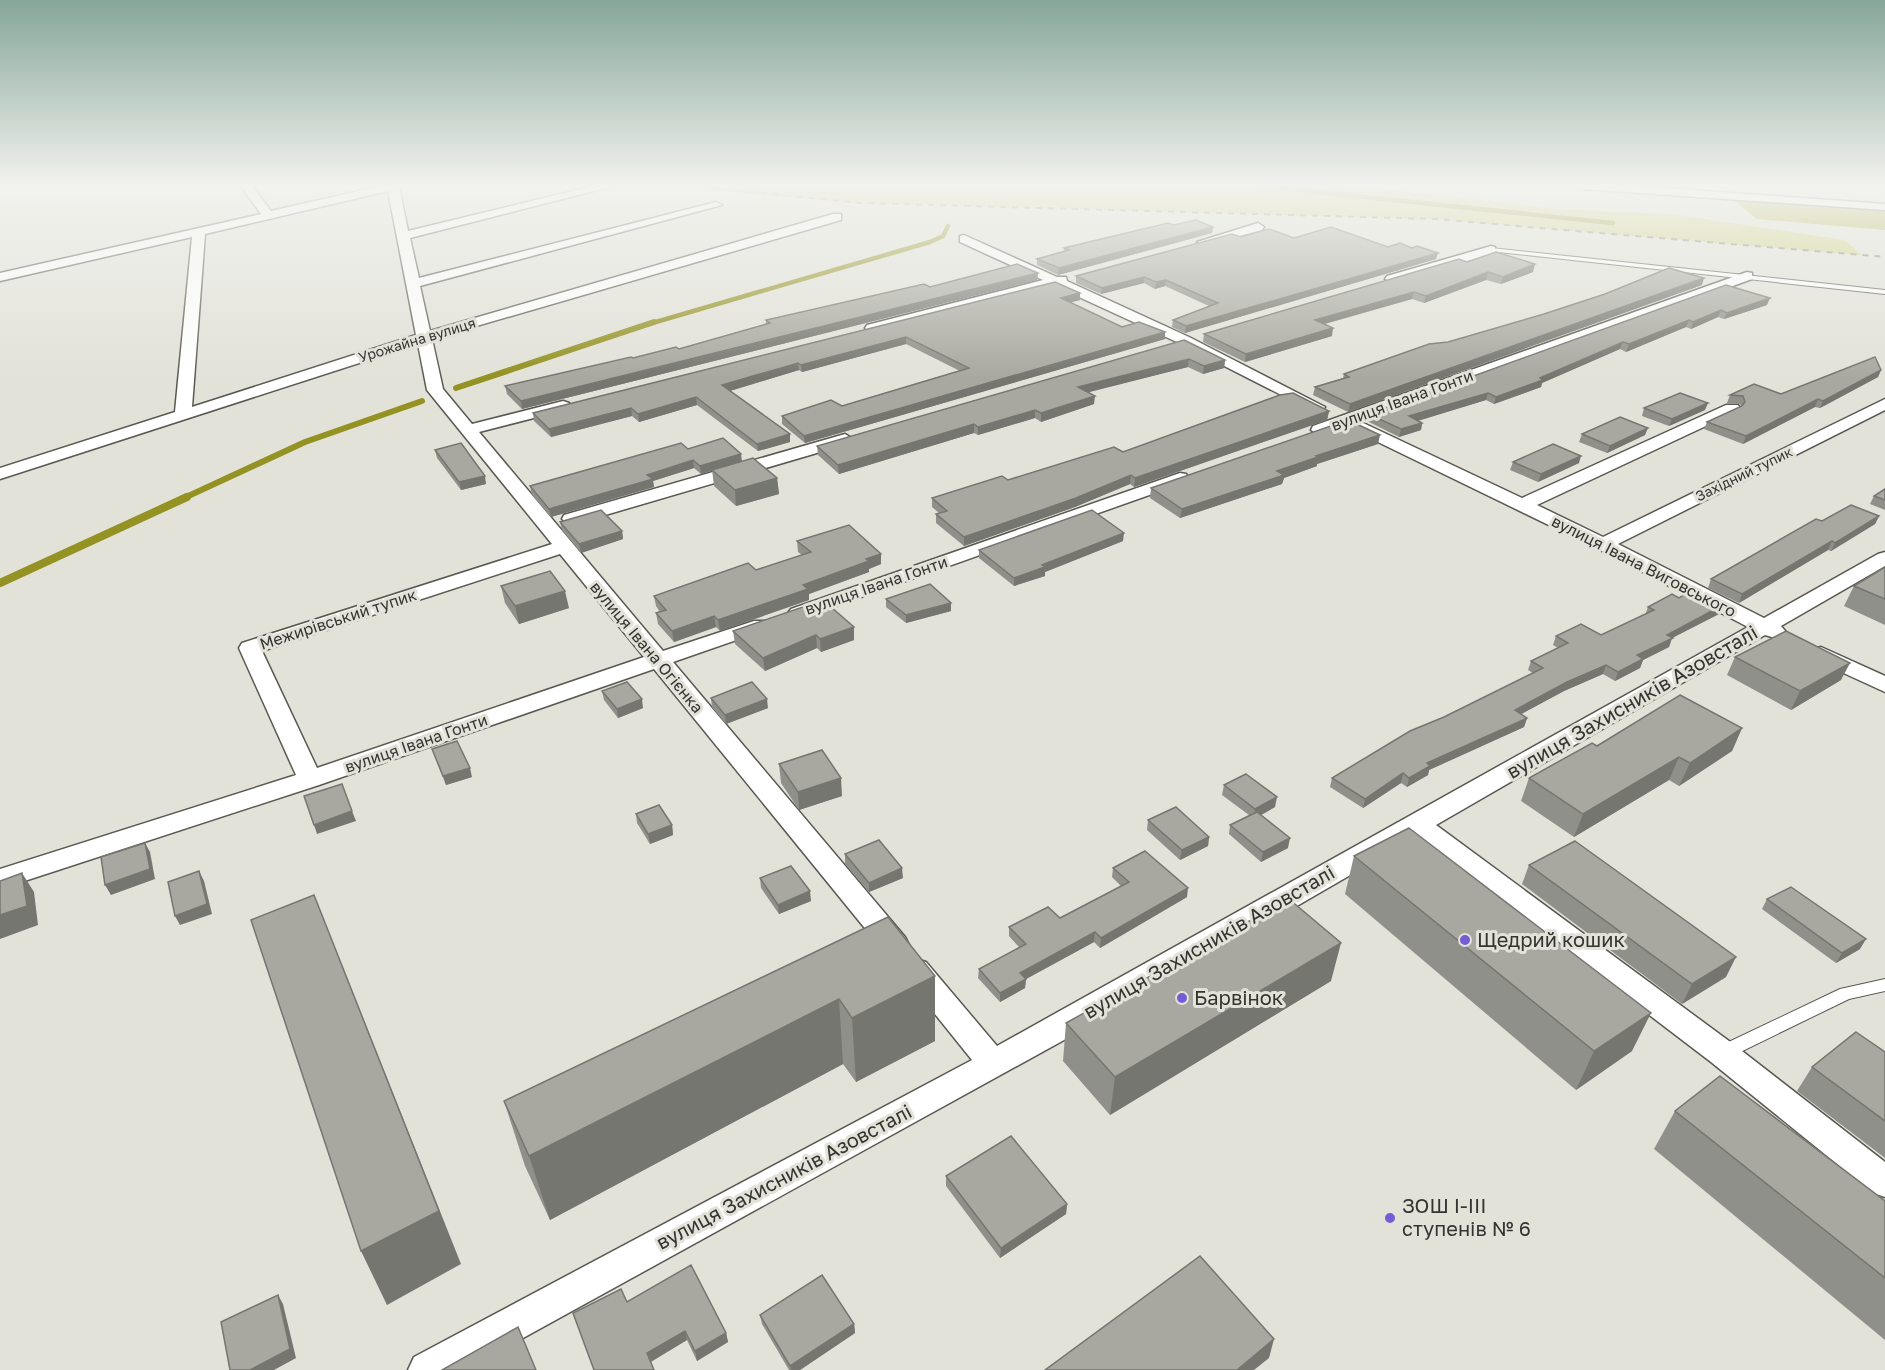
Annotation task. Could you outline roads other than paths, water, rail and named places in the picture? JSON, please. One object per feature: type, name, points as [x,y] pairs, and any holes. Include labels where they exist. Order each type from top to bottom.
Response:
[{"type":"street","points":[[0,277],[117,250]]},
{"type":"street","points":[[183,415],[197,250]]},
{"type":"street","name":"вулиця Івана Огієнка","points":[[406,250],[435,390],[546,527],[993,1063]]},
{"type":"street","points":[[413,284],[544,250]]},
{"type":"street","name":"Урожайна вулиця","points":[[0,474],[424,337],[726,250]]},
{"type":"street","name":"вулиця Івана Виговського","points":[[990,250],[1184,340],[1346,421],[1603,544],[1765,627]]},
{"type":"street","points":[[1377,283],[1491,250]]},
{"type":"street","points":[[861,331],[1080,275]]},
{"type":"street","name":"вулиця Івана Гонти","points":[[1301,437],[1747,276]]},
{"type":"street","points":[[1161,346],[1207,333]]},
{"type":"street","points":[[469,430],[573,404]]},
{"type":"street","name":"Західний тупик","points":[[1603,544],[1885,404]]},
{"type":"street","name":"вулиця Івана Виговського","points":[[1522,505],[1732,408]]},
{"type":"street","points":[[546,527],[865,433]]},
{"type":"street","name":"вулиця Івана Гонти","points":[[0,879],[310,779],[660,661],[1200,472]]},
{"type":"street","name":"Межирівський тупик","points":[[310,779],[250,648],[563,547]]},
{"type":"street","name":"вулиця Захисників Азовсталі","points":[[427,1370],[993,1063],[1885,558]]},
{"type":"street","name":"вулиця Захисників Азовсталі","points":[[1765,627],[1885,685]]},
{"type":"street","points":[[1417,824],[1722,1053],[1885,1182]]},
{"type":"lane","points":[[1491,250],[1885,292]]},
{"type":"lane","points":[[1722,1053],[1846,993],[1885,985]]},
{"type":"waterway","points":[[649,324],[903,250]]},
{"type":"waterway","points":[[456,388],[654,322]]},
{"type":"waterway","points":[[184,498],[305,442],[422,401]]},
{"type":"waterway","points":[[0,583],[187,497]]},
{"type":"railway","points":[[1801,250],[1885,257]]},
{"type":"place","name":"Щедрий кошик","points":[[1465,940]]},
{"type":"place","name":"Барвінок","points":[[1182,998]]},
{"type":"place","name":"ЗОШ I-III ступенів № 6","points":[[1390,1218]]}]
